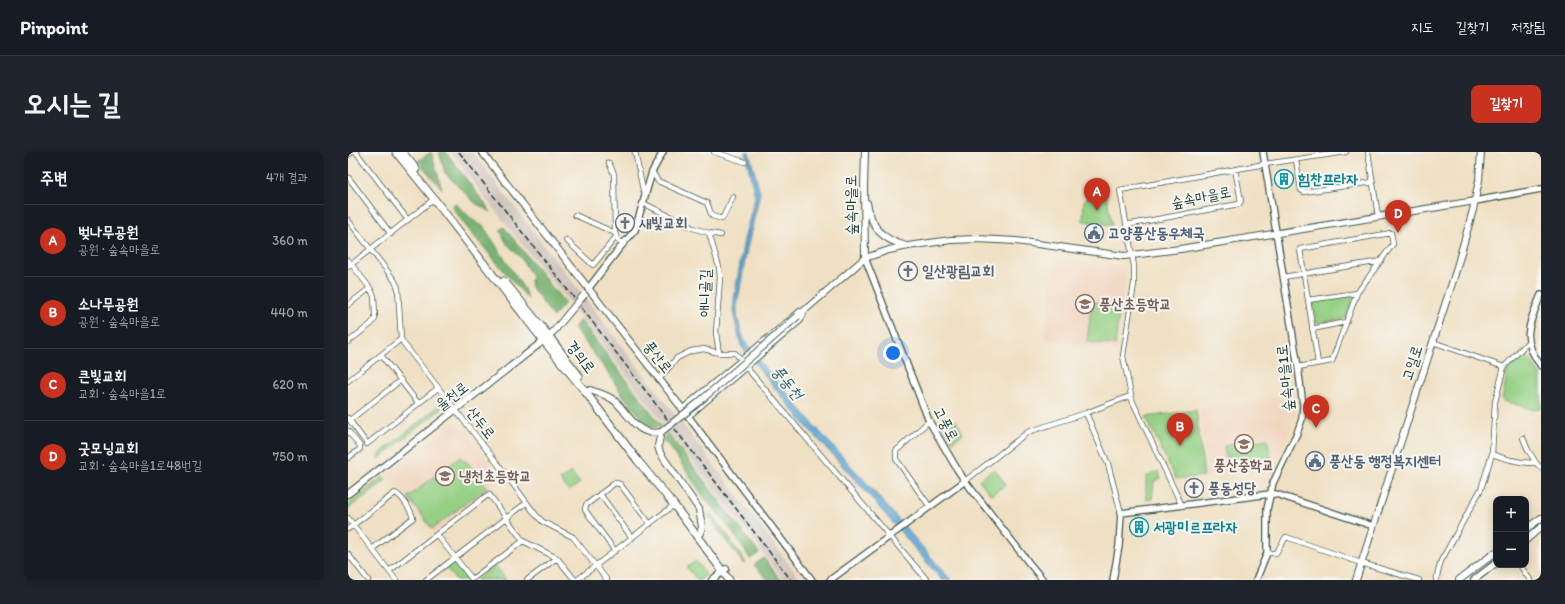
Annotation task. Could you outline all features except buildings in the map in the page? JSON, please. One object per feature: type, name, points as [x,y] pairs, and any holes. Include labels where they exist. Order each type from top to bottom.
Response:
[{"type":"main road","name":"경의로","points":[[396,152],[546,338],[590,390],[700,533],[729,580]]},
{"type":"main road","name":"경의로","points":[[402,152],[546,338],[638,462],[674,505],[724,570],[735,580]]},
{"type":"main road","name":"풍산로","points":[[482,152],[688,416]]},
{"type":"main road","name":"숲속마을로","points":[[865,152],[865,258]]},
{"type":"main road","name":"고일로","points":[[1356,580],[1455,274],[1475,201],[1479,180],[1481,152]]},
{"type":"main road","points":[[864,187],[870,217],[878,232],[891,242],[908,246]]},
{"type":"main road","points":[[590,390],[608,396],[616,402],[641,430],[648,433],[661,432],[698,403],[865,258],[889,250],[951,240],[978,239],[1016,241],[1114,255],[1133,256],[1475,201]]},
{"type":"main road","name":"율천로","points":[[348,494],[546,338],[554,331],[588,289]]},
{"type":"main road","points":[[683,409],[797,313],[805,310]]},
{"type":"main road","points":[[688,416],[800,320],[805,310]]},
{"type":"main road","points":[[661,432],[658,446],[660,453],[699,509],[702,527],[700,533]]},
{"type":"main road","points":[[1529,527],[1541,518]]},
{"type":"main road","points":[[1529,537],[1541,527]]},
{"type":"main road","points":[[1459,580],[1493,554]]},
{"type":"main road","points":[[1474,580],[1493,565]]},
{"type":"main road","points":[[712,580],[724,570]]},
{"type":"street","points":[[348,155],[352,152]]},
{"type":"street","points":[[356,152],[408,220]]},
{"type":"street","points":[[635,152],[642,190],[646,195]]},
{"type":"street","points":[[588,289],[637,227],[652,172],[662,152]]},
{"type":"street","points":[[714,152],[745,162]]},
{"type":"street","name":"숲속마을1로","points":[[1256,580],[1267,553],[1267,509],[1270,494],[1273,483],[1297,434],[1302,419],[1303,405],[1262,152]]},
{"type":"street","points":[[1235,169],[1346,152]]},
{"type":"street","points":[[1368,152],[1378,216]]},
{"type":"street","points":[[1296,160],[1301,190],[1304,192],[1373,182]]},
{"type":"street","points":[[566,240],[593,266],[615,235],[614,174],[609,163]]},
{"type":"street","name":"숲속마을로","points":[[1126,224],[1239,204],[1241,201],[1235,169],[1120,190],[1126,224],[1133,256],[1134,284],[1123,356],[1130,396],[1182,506]]},
{"type":"street","points":[[652,172],[658,181],[707,203],[712,216],[722,219],[732,197]]},
{"type":"street","points":[[348,177],[391,234]]},
{"type":"street","points":[[1475,201],[1541,189]]},
{"type":"street","points":[[348,342],[371,324],[375,319],[374,296],[370,288],[349,264],[391,234],[434,199]]},
{"type":"street","points":[[643,203],[693,228],[720,235]]},
{"type":"street","points":[[575,215],[615,235],[624,244]]},
{"type":"street","points":[[348,220],[395,281],[398,288],[401,339],[348,381]]},
{"type":"street","name":"애니골길","points":[[709,233],[719,267],[720,278],[716,333],[719,353]]},
{"type":"street","points":[[1298,367],[1332,361],[1357,293],[1393,244],[1390,233],[1300,249],[1318,363]]},
{"type":"street","name":"고풍로","points":[[865,258],[929,421],[965,481],[1044,580]]},
{"type":"street","points":[[1283,277],[1381,261]]},
{"type":"street","points":[[348,305],[370,288]]},
{"type":"street","points":[[1308,300],[1357,293]]},
{"type":"street","points":[[1541,295],[1528,334],[1530,350],[1541,366]]},
{"type":"street","points":[[1312,329],[1346,322]]},
{"type":"street","name":"산두로","points":[[401,339],[536,515],[543,522],[573,537],[607,580]]},
{"type":"street","points":[[1433,342],[1504,367]]},
{"type":"street","points":[[1436,580],[1441,561],[1481,489],[1492,454],[1495,402],[1504,367],[1528,342]]},
{"type":"street","points":[[659,379],[677,358],[691,351],[704,349],[719,353],[735,353],[743,359]]},
{"type":"street","points":[[381,355],[418,403]]},
{"type":"street","points":[[748,365],[892,535],[927,580]]},
{"type":"street","points":[[401,380],[349,419],[366,444],[438,388]]},
{"type":"street","points":[[830,580],[965,481],[1028,432],[1086,413],[1130,396]]},
{"type":"street","points":[[1086,413],[1110,469],[1121,513],[1119,546],[1113,580]]},
{"type":"street","name":"풍산로","points":[[688,416],[812,580]]},
{"type":"street","points":[[929,421],[896,451],[896,459],[930,507]]},
{"type":"street","points":[[348,431],[360,446],[360,449],[348,458]]},
{"type":"street","points":[[1523,438],[1528,450],[1541,468]]},
{"type":"street","points":[[1492,454],[1523,463],[1536,463]]},
{"type":"street","points":[[615,551],[585,510],[586,505],[600,494],[615,483],[620,484],[650,524]]},
{"type":"street","points":[[348,529],[394,493],[398,494],[412,512],[413,518],[372,550]]},
{"type":"street","points":[[389,571],[488,494],[523,540],[557,558],[576,580],[674,505]]},
{"type":"street","points":[[600,494],[632,538]]},
{"type":"street","points":[[1121,513],[1276,494],[1373,526]]},
{"type":"street","points":[[426,580],[526,503]]},
{"type":"street","points":[[348,518],[396,580]]},
{"type":"street","points":[[437,534],[472,580],[523,540]]},
{"type":"street","points":[[1267,553],[1276,553],[1286,537],[1361,563],[1419,580]]},
{"type":"street","points":[[348,554],[368,580]]},
{"type":"street","points":[[527,580],[557,558]]},
{"type":"street","points":[[1522,568],[1530,580]]},
{"type":"shaded area","points":[[451,152],[472,152],[801,580],[784,580],[589,327],[492,207]]},
{"type":"shaded area","name":"풍산초등학교","points":[[1056,258],[1126,269],[1117,350],[1044,339]]},
{"type":"shaded area","name":"풍산중학교","points":[[1295,395],[1296,421],[1271,468],[1208,475],[1200,409]]},
{"type":"shaded area","name":"냉천초등학교","points":[[453,422],[458,423],[502,480],[434,533],[388,473]]},
{"type":"green space","points":[[431,152],[442,189],[418,161]]},
{"type":"green space","points":[[439,152],[446,152],[491,212],[475,203],[445,173]]},
{"type":"green space","points":[[1104,182],[1112,225],[1083,221],[1084,201]]},
{"type":"green space","points":[[455,203],[473,220],[484,227],[524,289],[528,299],[468,229],[452,207]]},
{"type":"green space","points":[[504,227],[565,303],[553,317],[530,285],[532,276],[521,258],[507,244],[500,230]]},
{"type":"green space","points":[[1351,295],[1353,297],[1344,319],[1318,323],[1316,322],[1313,304],[1314,301]]},
{"type":"green space","points":[[1092,302],[1120,305],[1115,345],[1087,342]]},
{"type":"green space","points":[[580,320],[662,426],[649,428],[622,394],[607,371],[574,328]]},
{"type":"green space","points":[[1523,350],[1541,376],[1541,409],[1533,410],[1502,400],[1508,369]]},
{"type":"green space","points":[[440,405],[442,408],[379,459],[377,456]]},
{"type":"green space","points":[[1196,410],[1204,476],[1176,479],[1146,417]]},
{"type":"green space","points":[[950,421],[956,421],[963,434],[953,441],[943,425]]},
{"type":"green space","points":[[668,433],[759,553],[750,559],[732,531],[706,500],[670,447],[663,441]]},
{"type":"green space","points":[[1267,439],[1272,463],[1228,470],[1224,446]]},
{"type":"green space","points":[[460,457],[467,462],[487,487],[432,529],[408,497]]},
{"type":"green space","points":[[994,469],[1006,484],[991,495],[979,480]]},
{"type":"green space","points":[[1158,471],[1161,478],[1154,481],[1152,499],[1146,500],[1146,477]]},
{"type":"green space","points":[[571,472],[580,483],[569,491],[560,480]]},
{"type":"green space","points":[[383,476],[386,480],[348,509],[348,505]]},
{"type":"green space","points":[[710,513],[726,533],[746,563],[744,564],[721,535],[708,515]]},
{"type":"green space","points":[[764,558],[781,580],[768,580],[754,565]]},
{"type":"green space","points":[[696,561],[706,575],[700,580],[697,580],[687,567]]},
{"type":"green space","points":[[453,562],[468,580],[456,580],[446,568]]},
{"type":"green space","points":[[495,565],[506,580],[476,580]]},
{"type":"water","points":[[745,152],[749,152],[760,193],[747,249],[737,306],[737,316],[743,338],[756,357],[820,432],[951,580],[942,580],[866,492],[800,419],[741,346],[733,311],[734,299],[744,239],[755,197]]},
{"type":"railway","points":[[459,152],[571,294],[791,580]]},
{"type":"place","name":"힘찬프라자","points":[[1284,179]]},
{"type":"place","name":"벚나무공원","points":[[1097,211]]},
{"type":"place","name":"새빛교회","points":[[625,223]]},
{"type":"place","name":"고양풍산동우체국","points":[[1094,233]]},
{"type":"place","name":"굿모닝교회","points":[[1398,233]]},
{"type":"place","name":"일산광림교회","points":[[908,271]]},
{"type":"place","name":"풍산초등학교","points":[[1085,304]]},
{"type":"place","name":"큰빛교회","points":[[1316,428]]},
{"type":"place","name":"풍산중학교","points":[[1244,444]]},
{"type":"place","name":"소나무공원","points":[[1180,446]]},
{"type":"place","name":"풍산동 행정복지센터","points":[[1315,461]]},
{"type":"place","name":"냉천초등학교","points":[[445,476]]},
{"type":"place","name":"풍동성당","points":[[1194,488]]},
{"type":"place","name":"서광미르프라자","points":[[1139,527]]},
{"type":"water label","name":"풍동천","points":[[788,382]]}]
